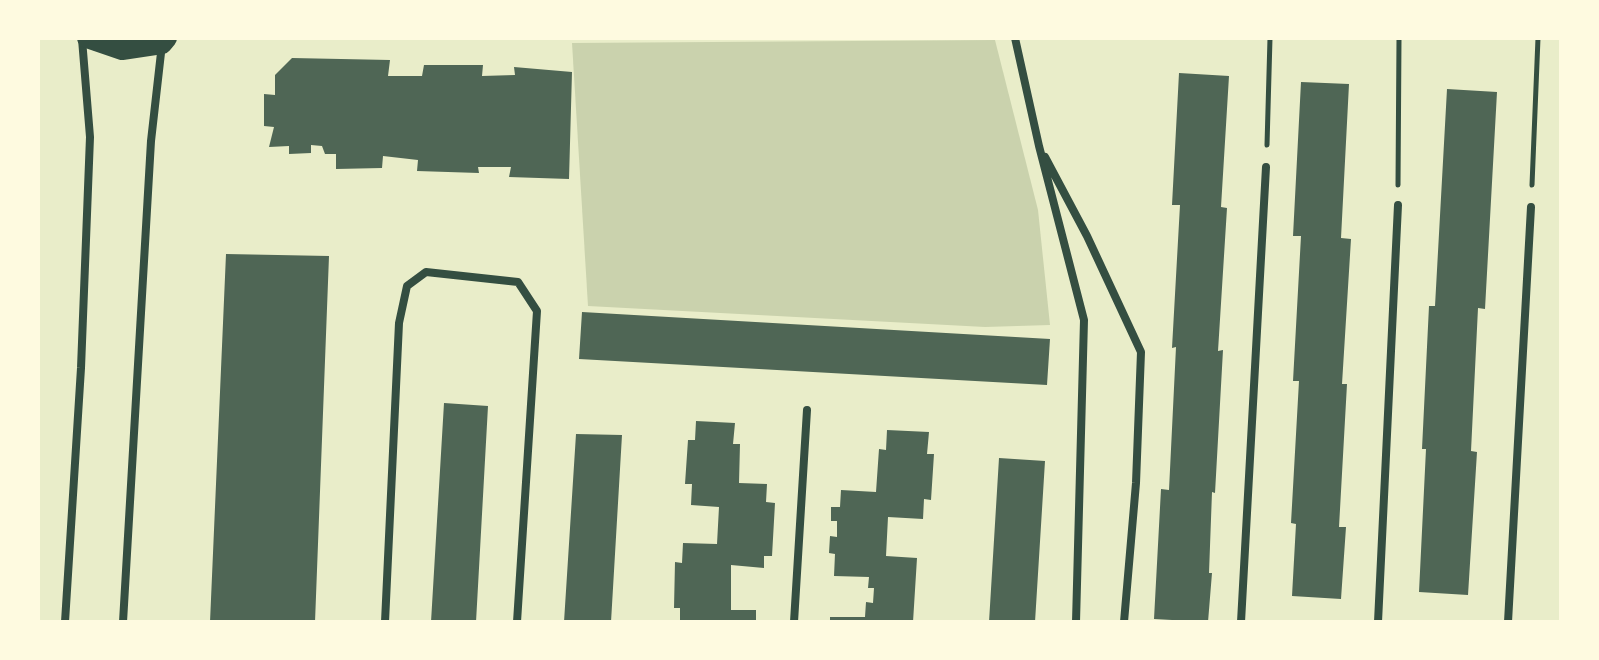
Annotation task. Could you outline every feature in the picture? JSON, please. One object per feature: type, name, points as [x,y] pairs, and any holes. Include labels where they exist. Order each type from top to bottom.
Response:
[{"type":"main road","points":[[85,38],[122,50],[165,41]]},
{"type":"street","points":[[65,622],[81,368],[90,137],[85,38]]},
{"type":"street","points":[[1015,38],[1084,320],[1076,622]]},
{"type":"street","points":[[123,622],[151,141],[165,41]]},
{"type":"street","points":[[1039,146],[1087,236],[1141,352],[1136,483],[1124,622]]},
{"type":"street","points":[[1241,622],[1266,167]]},
{"type":"street","points":[[1378,622],[1398,205]]},
{"type":"street","points":[[1508,622],[1531,207]]},
{"type":"street","points":[[385,622],[399,323],[407,286],[426,272],[518,282],[537,311],[517,622]]},
{"type":"street","points":[[794,622],[807,410]]},
{"type":"path","points":[[1266,167],[1270,38]]},
{"type":"path","points":[[1398,205],[1399,38]]},
{"type":"path","points":[[1531,207],[1538,38]]},
{"type":"green space","points":[[995,40],[1038,210],[1050,325],[985,327],[588,306],[572,43]]},
{"type":"building","points":[[292,58],[390,60],[388,76],[422,76],[424,65],[483,65],[482,76],[515,75],[514,67],[572,72],[569,179],[509,177],[511,167],[478,167],[479,173],[417,171],[418,160],[383,156],[382,168],[336,169],[336,154],[325,154],[322,146],[311,145],[311,153],[289,154],[289,146],[269,147],[274,127],[264,126],[264,94],[275,95],[275,75]]},
{"type":"building","points":[[1179,73],[1229,76],[1221,207],[1227,208],[1218,351],[1223,350],[1215,493],[1212,492],[1209,573],[1212,573],[1208,622],[1154,619],[1161,489],[1169,490],[1176,347],[1172,348],[1180,205],[1172,205]]},
{"type":"building","points":[[1301,82],[1349,84],[1341,238],[1351,239],[1342,384],[1347,384],[1339,527],[1346,527],[1341,599],[1292,596],[1296,524],[1291,523],[1299,381],[1293,381],[1301,236],[1293,236]]},
{"type":"building","points":[[1447,89],[1497,92],[1485,309],[1478,308],[1471,451],[1477,452],[1468,595],[1419,592],[1429,306],[1435,306]]},
{"type":"building","points":[[226,254],[329,256],[315,622],[210,622]]},
{"type":"building","points":[[582,312],[1050,339],[1047,385],[579,359]]},
{"type":"building","points":[[444,403],[488,406],[476,622],[431,622]]},
{"type":"building","points":[[696,421],[735,423],[733,444],[740,444],[739,483],[767,484],[766,502],[775,503],[772,556],[764,556],[764,568],[731,565],[731,610],[756,610],[756,622],[680,622],[680,608],[674,608],[675,562],[682,563],[683,543],[717,544],[719,507],[691,505],[692,484],[685,484],[688,440],[695,440]]},
{"type":"building","points":[[887,430],[929,432],[927,454],[934,454],[931,500],[924,499],[923,519],[888,517],[886,556],[917,558],[913,622],[830,622],[830,617],[865,617],[866,602],[873,603],[874,588],[868,588],[869,577],[834,576],[835,554],[829,553],[830,536],[837,537],[837,521],[831,521],[831,507],[840,507],[841,490],[876,492],[879,449],[886,450]]},
{"type":"building","points":[[576,434],[622,435],[611,622],[564,622]]},
{"type":"building","points":[[999,458],[1045,461],[1035,622],[989,622]]}]
